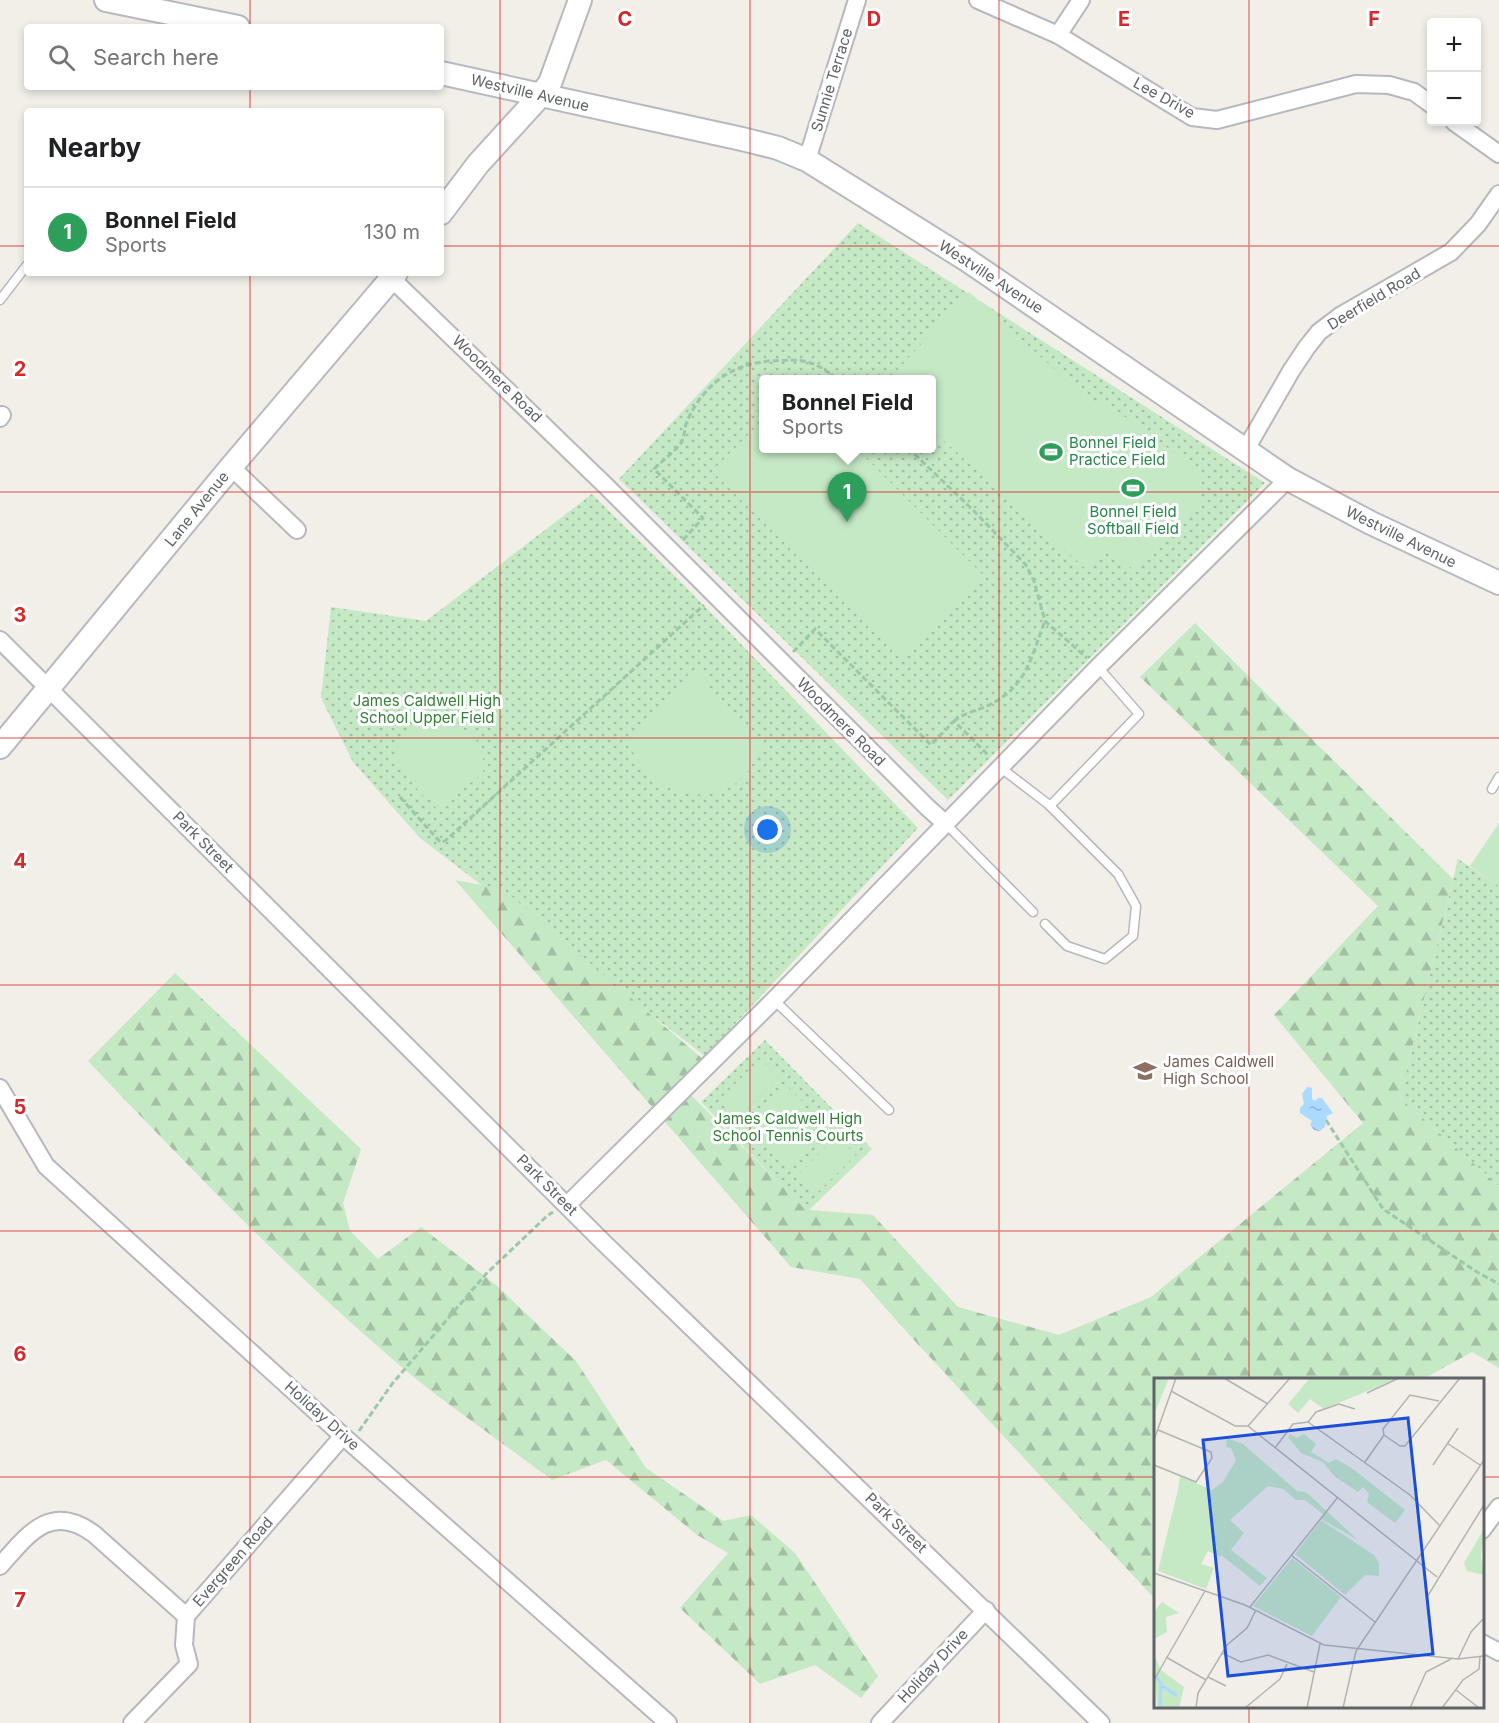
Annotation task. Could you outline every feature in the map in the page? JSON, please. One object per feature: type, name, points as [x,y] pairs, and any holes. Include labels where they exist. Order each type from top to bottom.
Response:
[{"type":"street","points":[[106,0],[223,24]]},
{"type":"street","points":[[444,209],[478,164],[540,96],[549,83],[580,0]]},
{"type":"street","name":"Sunnie Terrace","points":[[807,160],[857,0]]},
{"type":"street","name":"Lee Drive","points":[[978,0],[1058,35],[1192,117],[1217,120],[1356,84],[1389,86],[1414,92],[1427,102]]},
{"type":"street","points":[[1058,35],[1081,0]]},
{"type":"street","name":"Westville Avenue","points":[[444,74],[778,148],[807,160],[967,260],[1288,479],[1371,523],[1499,583]]},
{"type":"street","points":[[1460,126],[1499,153]]},
{"type":"street","name":"Deerfield Road","points":[[1246,449],[1306,346],[1319,332],[1340,316],[1383,290],[1452,252],[1478,224],[1499,194]]},
{"type":"street","name":"Lane Avenue","points":[[0,747],[231,467],[394,276]]},
{"type":"street","name":"Woodmere Road","points":[[394,276],[946,824]]},
{"type":"street","points":[[231,467],[297,530]]},
{"type":"street","points":[[567,1205],[774,1000],[1098,667],[1288,479]]},
{"type":"street","name":"Park Street","points":[[0,640],[567,1205],[1101,1723]]},
{"type":"street","name":"Holiday Drive","points":[[0,1088],[46,1166],[343,1436],[668,1723]]},
{"type":"street","name":"Evergreen Road","points":[[132,1723],[189,1664],[184,1645],[186,1616],[343,1436]]},
{"type":"street","points":[[1484,1527],[1499,1508]]},
{"type":"street","points":[[0,1566],[26,1536],[40,1525],[54,1521],[69,1521],[94,1534],[186,1616]]},
{"type":"street","name":"Holiday Drive","points":[[880,1723],[986,1610]]},
{"type":"street","points":[[1484,1644],[1499,1652]]},
{"type":"lane","points":[[0,300],[24,269]]},
{"type":"lane","points":[[1050,806],[1139,714],[1098,667]]},
{"type":"lane","points":[[1001,768],[1050,806],[1118,874],[1136,906],[1133,936],[1105,959],[1066,946],[1044,924]]},
{"type":"lane","points":[[1491,789],[1499,777]]},
{"type":"lane","points":[[946,824],[1033,912]]},
{"type":"lane","points":[[774,1000],[889,1110]]},
{"type":"path","points":[[672,553],[703,518],[654,469],[682,441],[685,425],[694,407],[711,384],[732,369],[762,362],[801,359],[832,375]]},
{"type":"path","points":[[913,453],[1026,565],[1034,581],[1045,621],[1098,667]]},
{"type":"path","points":[[400,797],[440,842],[445,841],[715,595]]},
{"type":"path","points":[[782,663],[815,629],[931,746],[960,716],[980,710],[1014,688],[1026,672],[1045,621]]},
{"type":"path","points":[[954,721],[1001,768]]},
{"type":"path","points":[[1326,1120],[1383,1209],[1477,1272],[1499,1284]]},
{"type":"path","points":[[343,1436],[359,1430],[392,1384],[486,1274],[547,1216],[567,1205]]},
{"type":"green space","points":[[858,223],[1265,483],[948,800],[619,479]]},
{"type":"green space","name":"Bonnel Field Practice Field","points":[[969,292],[1094,405],[1097,401],[1110,406],[1201,472],[1200,503],[1134,570],[1107,548],[1087,570],[936,434],[936,375],[893,375]]},
{"type":"green space","points":[[759,424],[759,453],[861,453],[982,574],[899,657],[712,471]]},
{"type":"green space","name":"James Caldwell High School Upper Field","points":[[592,494],[689,590],[918,828],[705,1056],[420,838],[353,762],[321,698],[331,607],[426,621]]},
{"type":"green space","points":[[1195,623],[1453,879],[1400,1098],[1499,1186],[1499,1368],[1472,1352],[1425,1378],[1154,1378],[1154,1598],[860,1279],[791,1267],[455,880],[503,889],[704,1060],[680,1084],[807,1211],[873,1215],[958,1307],[1059,1335],[1151,1297],[1363,1123],[1274,1015],[1378,906],[1140,677]]},
{"type":"green space","points":[[696,671],[706,677],[706,686],[763,744],[754,762],[741,779],[730,787],[711,794],[690,794],[660,783],[645,770],[628,744],[685,687],[688,674]]},
{"type":"green space","points":[[420,721],[452,723],[472,734],[483,751],[483,773],[451,799],[449,806],[436,808],[430,794],[423,796],[393,760],[403,735]]},
{"type":"green space","points":[[1499,823],[1499,886],[1470,866]]},
{"type":"green space","points":[[1458,859],[1499,886],[1499,1186],[1400,1098]]},
{"type":"green space","points":[[175,973],[361,1149],[343,1203],[350,1231],[378,1259],[421,1227],[496,1285],[576,1361],[646,1468],[723,1521],[751,1515],[795,1553],[878,1676],[861,1698],[815,1665],[760,1684],[680,1608],[728,1553],[697,1535],[606,1460],[552,1480],[435,1394],[356,1327],[277,1254],[88,1061]]},
{"type":"green space","name":"James Caldwell High School Tennis Courts","points":[[765,1040],[872,1149],[807,1212],[701,1102]]},
{"type":"green space","points":[[760,1059],[779,1077],[738,1117],[720,1099]]},
{"type":"green space","points":[[786,1085],[804,1103],[764,1143],[745,1124]]},
{"type":"green space","points":[[812,1111],[830,1129],[790,1169],[771,1151]]},
{"type":"green space","points":[[837,1136],[856,1155],[815,1195],[797,1176]]},
{"type":"water","points":[[1307,1087],[1312,1088],[1312,1099],[1315,1101],[1322,1098],[1333,1113],[1327,1116],[1325,1127],[1319,1131],[1314,1130],[1310,1125],[1312,1121],[1300,1113],[1300,1108],[1304,1104],[1302,1094]]},
{"type":"place","name":"Bonnel Field Practice Field","points":[[1051,452]]},
{"type":"place","name":"Bonnel Field Softball Field","points":[[1133,488]]},
{"type":"place","name":"Bonnel Field","points":[[847,522]]},
{"type":"place","name":"James Caldwell High School","points":[[1145,1071]]}]
